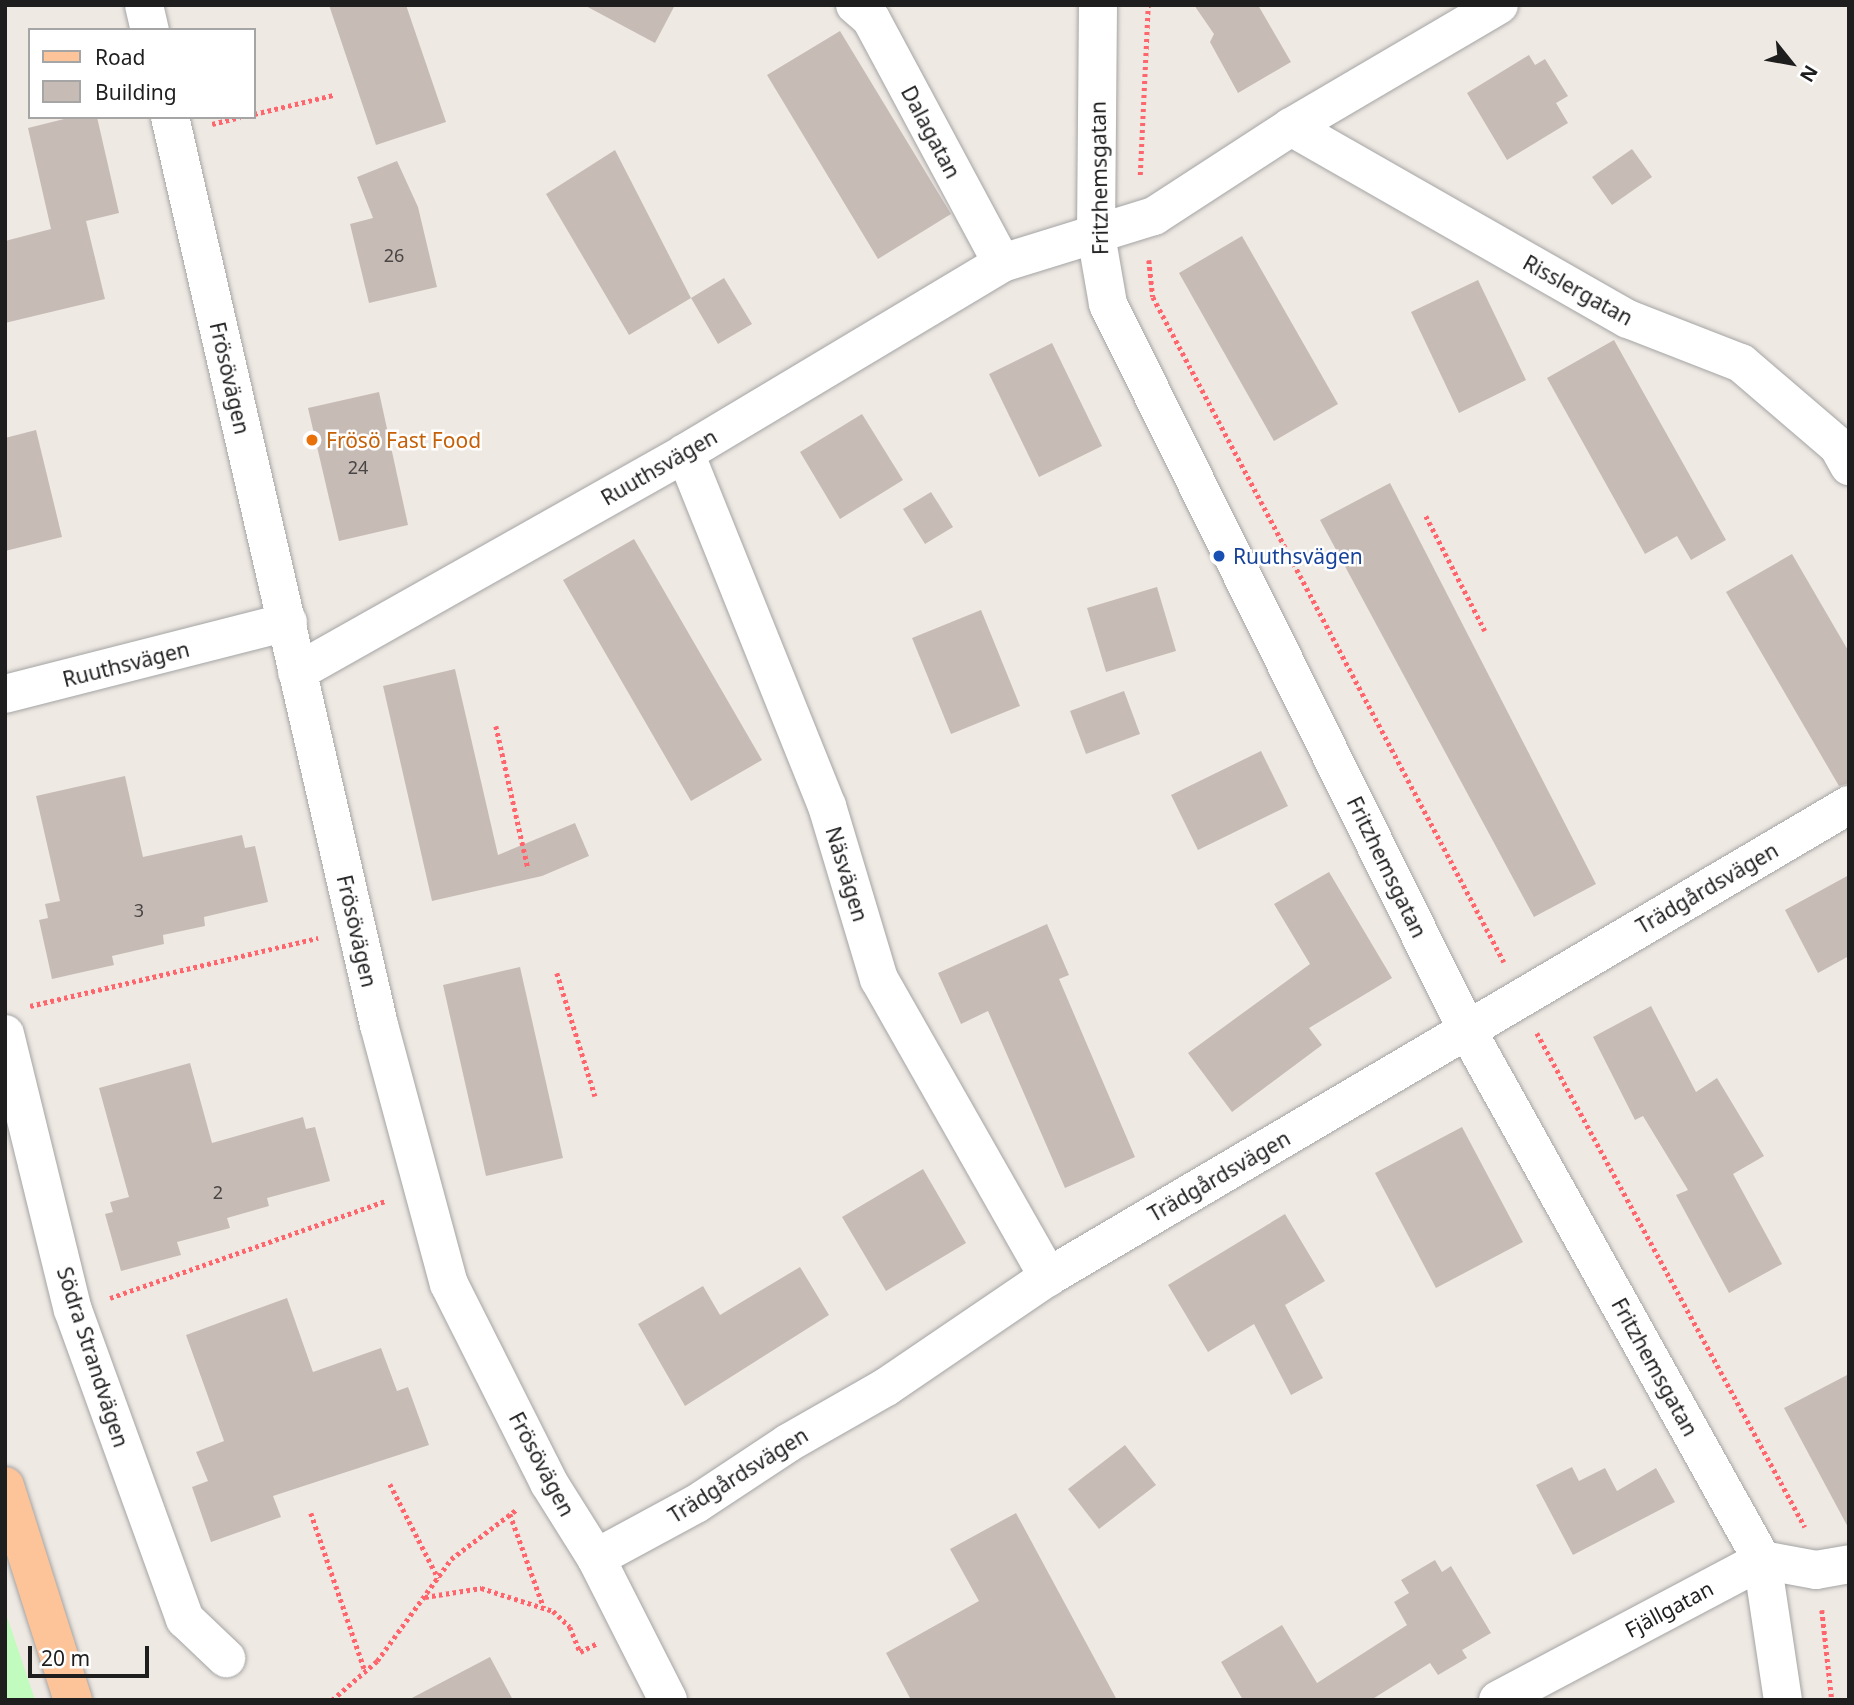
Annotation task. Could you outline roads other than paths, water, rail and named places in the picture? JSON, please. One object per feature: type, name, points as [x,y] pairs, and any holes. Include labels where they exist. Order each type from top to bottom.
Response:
[{"type":"main road","points":[[5,1486],[74,1700]]},
{"type":"street","points":[[144,5],[150,28]]},
{"type":"street","name":"Dalagatan","points":[[855,5],[871,19],[1002,263]]},
{"type":"street","name":"Fritzhemsgatan","points":[[1098,5],[1096,235],[1108,304],[1466,1030],[1762,1560],[1783,1700]]},
{"type":"street","name":"Ruuthsvägen","points":[[297,672],[685,453],[1002,263],[1145,219],[1291,127],[1499,5]]},
{"type":"street","name":"Frösövägen","points":[[170,119],[409,1149],[449,1283],[549,1483],[596,1558],[668,1700]]},
{"type":"street","name":"Risslergatan","points":[[1291,127],[1628,319],[1741,363],[1838,446],[1849,466]]},
{"type":"street","name":"Näsvägen","points":[[685,453],[827,806],[879,979],[1048,1277]]},
{"type":"street","name":"Ruuthsvägen","points":[[5,694],[288,622]]},
{"type":"street","name":"Trädgårdsvägen","points":[[596,1558],[696,1504],[788,1443],[886,1387],[1048,1277],[1849,805]]},
{"type":"street","name":"Södra Strandvägen","points":[[12,1021],[73,1310],[185,1619],[226,1658]]},
{"type":"street","points":[[1762,1560],[1832,1567]]},
{"type":"street","name":"Fjällgatan","points":[[1498,1700],[1762,1560]]},
{"type":"place","name":"Frösö Fast Food","points":[[312,440]]},
{"type":"place","name":"Ruuthsvägen","points":[[1219,556]]}]
